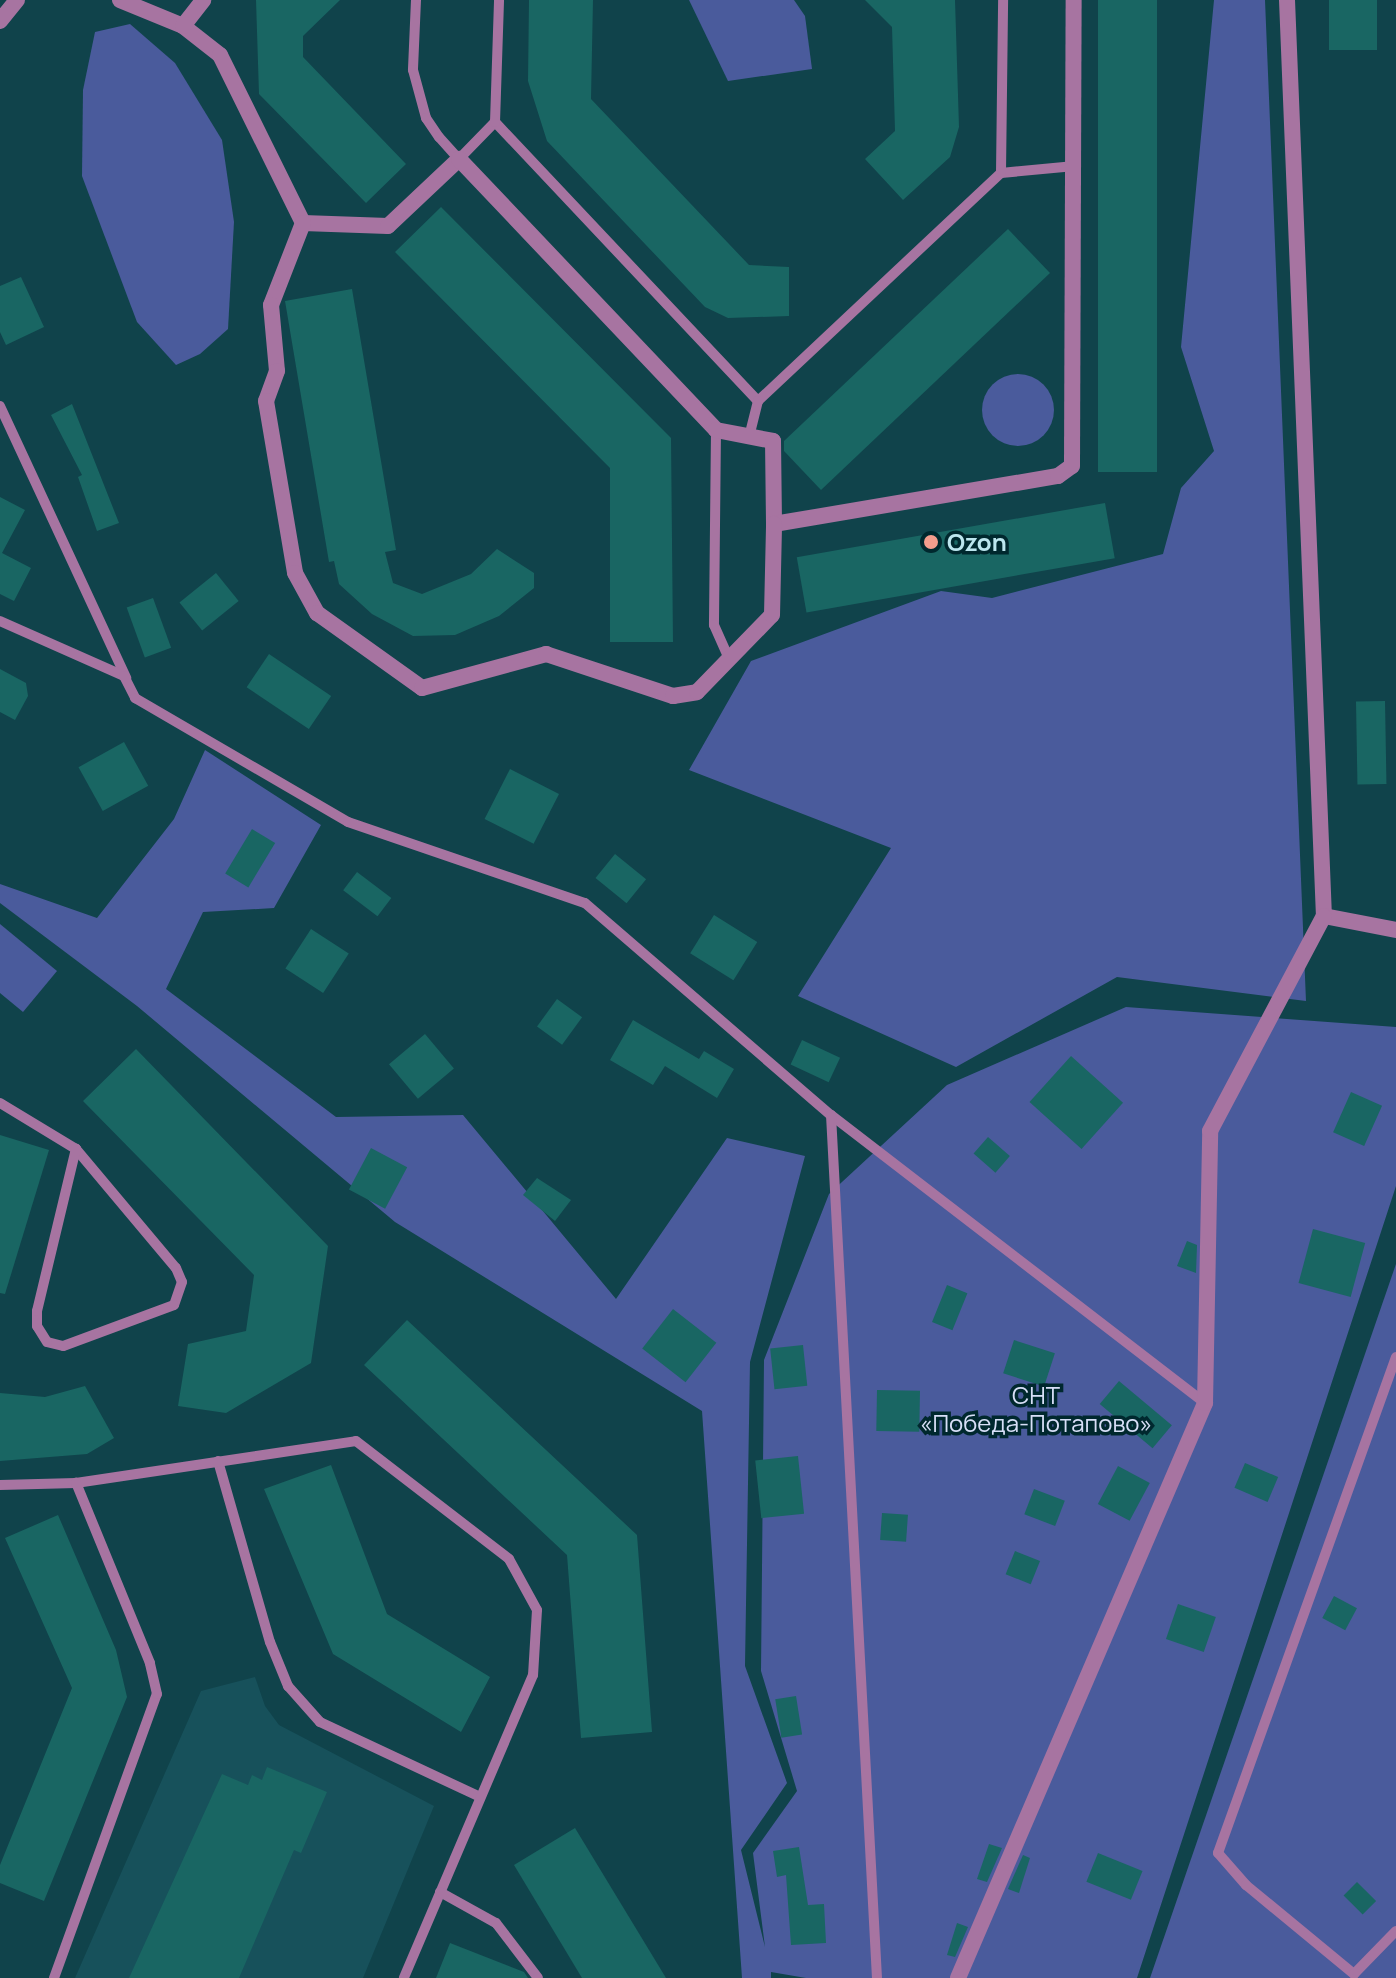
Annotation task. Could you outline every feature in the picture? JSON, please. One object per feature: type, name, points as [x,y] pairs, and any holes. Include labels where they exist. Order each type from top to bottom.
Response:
[{"type":"street","points":[[0,21],[17,0]]},
{"type":"street","points":[[120,0],[183,26],[220,55],[303,223],[271,305],[277,371],[266,401],[295,573],[317,613],[422,688],[546,654],[680,697],[697,692],[772,615],[773,441],[716,430],[459,159],[388,226],[303,223]]},
{"type":"street","points":[[183,26],[203,0]]},
{"type":"street","points":[[774,524],[1058,476],[1072,466],[1074,0]]},
{"type":"street","points":[[958,1978],[1205,1403],[1210,1131],[1324,916],[1287,0]]},
{"type":"street","points":[[1324,916],[1396,930]]},
{"type":"lane","points":[[416,0],[410,50],[416,82],[430,126],[459,159],[495,122],[499,0]]},
{"type":"lane","points":[[1001,173],[1003,0]]},
{"type":"lane","points":[[495,122],[758,401]]},
{"type":"lane","points":[[749,437],[758,401],[1001,173],[1075,166]]},
{"type":"lane","points":[[0,406],[135,698]]},
{"type":"lane","points":[[716,430],[714,625],[730,661]]},
{"type":"lane","points":[[0,621],[124,676],[135,698],[348,822],[585,903],[831,1115],[1205,1403]]},
{"type":"lane","points":[[0,1103],[76,1149],[176,1268],[182,1282],[174,1305],[63,1346],[47,1342],[37,1326],[37,1311],[76,1149]]},
{"type":"lane","points":[[831,1115],[877,1978]]},
{"type":"lane","points":[[1396,1357],[1218,1853],[1246,1885],[1354,1974],[1396,1931]]},
{"type":"lane","points":[[0,1485],[76,1483],[330,1441],[356,1441],[509,1559],[537,1610],[533,1675],[404,1978]]},
{"type":"lane","points":[[218,1461],[270,1642],[288,1686],[320,1722],[480,1797]]},
{"type":"lane","points":[[54,1978],[157,1694],[150,1663],[76,1483]]},
{"type":"lane","points":[[440,1892],[496,1923],[538,1978]]},
{"type":"shaded area","points":[[255,1677],[265,1706],[279,1725],[434,1806],[363,1978],[75,1978],[201,1691]]},
{"type":"green space","points":[[689,0],[794,0],[805,16],[812,69],[728,81]]},
{"type":"green space","points":[[1214,0],[1265,0],[1306,1001],[1117,977],[956,1067],[798,996],[891,848],[689,770],[751,661],[941,591],[992,598],[1163,554],[1181,488],[1214,451],[1181,347]]},
{"type":"green space","points":[[130,24],[175,63],[222,140],[234,222],[228,329],[200,354],[176,365],[137,322],[82,176],[83,90],[95,32]]},
{"type":"green space","points":[[1025,374],[1044,384],[1052,396],[1052,424],[1044,436],[1032,444],[1011,446],[992,436],[984,424],[982,403],[992,384],[1004,376]]},
{"type":"green space","name":"СНТ «Победа-Потапово»","points":[[205,750],[321,825],[274,908],[203,912],[166,989],[336,1117],[463,1115],[616,1299],[727,1138],[805,1156],[750,1362],[745,1666],[787,1783],[741,1850],[765,1947],[753,1853],[797,1791],[761,1671],[764,1360],[829,1194],[947,1085],[1126,1007],[1396,1027],[1396,1186],[1137,1978],[806,1978],[771,1972],[771,1978],[742,1978],[702,1411],[395,1222],[137,1006],[0,903],[0,884],[97,918],[174,819]]},
{"type":"green space","points":[[0,924],[57,971],[23,1012],[0,993]]},
{"type":"green space","points":[[1396,1264],[1396,1978],[1150,1978]]},
{"type":"building","points":[[256,0],[340,0],[303,36],[303,57],[406,164],[366,203],[259,94]]},
{"type":"building","points":[[529,0],[593,0],[591,99],[749,265],[789,267],[789,316],[728,318],[705,307],[547,141],[528,81]]},
{"type":"building","points":[[865,0],[955,0],[959,127],[950,157],[903,200],[865,159],[895,131],[892,27]]},
{"type":"building","points":[[1098,0],[1157,0],[1157,472],[1098,472]]},
{"type":"building","points":[[1329,0],[1377,0],[1377,50],[1329,50]]},
{"type":"building","points":[[441,207],[671,438],[673,642],[610,642],[610,468],[395,252]]},
{"type":"building","points":[[1008,229],[1050,273],[821,490],[784,451],[784,441]]},
{"type":"building","points":[[21,277],[44,327],[6,345],[0,332],[0,286]]},
{"type":"building","points":[[352,289],[396,550],[385,552],[393,583],[422,594],[471,574],[497,549],[534,573],[534,588],[499,616],[455,635],[413,636],[372,614],[339,584],[334,561],[329,562],[285,301]]},
{"type":"building","points":[[72,404],[119,523],[97,531],[78,477],[82,475],[51,415]]},
{"type":"building","points":[[0,497],[25,510],[2,553],[31,568],[14,601],[0,594]]},
{"type":"building","points":[[1105,503],[1115,558],[806,613],[797,557]]},
{"type":"building","points":[[216,573],[239,601],[202,631],[179,603]]},
{"type":"building","points":[[153,598],[171,648],[145,657],[127,608]]},
{"type":"building","points":[[269,654],[331,696],[309,729],[247,687]]},
{"type":"building","points":[[0,669],[26,683],[28,696],[15,720],[0,712]]},
{"type":"building","points":[[1385,701],[1386,784],[1357,784],[1356,702]]},
{"type":"building","points":[[124,742],[148,786],[103,811],[79,767]]},
{"type":"building","points":[[510,769],[559,794],[534,844],[485,819]]},
{"type":"building","points":[[252,829],[275,843],[248,887],[225,874]]},
{"type":"building","points":[[615,854],[646,879],[627,903],[595,878]]},
{"type":"building","points":[[357,872],[391,898],[377,916],[343,890]]},
{"type":"building","points":[[714,915],[757,942],[733,980],[690,953]]},
{"type":"building","points":[[311,929],[349,954],[323,993],[285,968]]},
{"type":"building","points":[[557,999],[582,1017],[562,1045],[537,1027]]},
{"type":"building","points":[[633,1020],[699,1059],[704,1051],[734,1069],[717,1098],[665,1066],[653,1085],[610,1060]]},
{"type":"building","points":[[425,1034],[454,1068],[418,1099],[389,1064]]},
{"type":"building","points":[[802,1040],[840,1058],[829,1082],[791,1064]]},
{"type":"building","points":[[136,1049],[328,1246],[311,1363],[226,1413],[178,1406],[188,1344],[246,1331],[254,1275],[83,1101]]},
{"type":"building","points":[[1071,1056],[1123,1103],[1082,1149],[1030,1102]]},
{"type":"building","points":[[1351,1092],[1382,1106],[1364,1146],[1333,1132]]},
{"type":"building","points":[[0,1135],[49,1150],[5,1294],[0,1293]]},
{"type":"building","points":[[988,1137],[1010,1156],[995,1173],[974,1154]]},
{"type":"building","points":[[371,1148],[407,1167],[385,1209],[349,1189]]},
{"type":"building","points":[[537,1178],[571,1200],[555,1221],[523,1195]]},
{"type":"building","points":[[1313,1229],[1365,1243],[1351,1297],[1299,1283]]},
{"type":"building","points":[[1187,1241],[1197,1245],[1196,1273],[1177,1266]]},
{"type":"building","points":[[947,1285],[967,1293],[952,1330],[932,1322]]},
{"type":"building","points":[[673,1309],[716,1343],[686,1382],[642,1348]]},
{"type":"building","points":[[407,1320],[637,1535],[652,1732],[581,1738],[567,1555],[364,1365]]},
{"type":"building","points":[[1014,1340],[1055,1353],[1044,1387],[1003,1373]]},
{"type":"building","points":[[803,1345],[807,1386],[774,1389],[770,1348]]},
{"type":"building","points":[[1119,1381],[1172,1425],[1153,1448],[1100,1404]]},
{"type":"building","points":[[85,1386],[114,1438],[87,1454],[0,1461],[0,1393],[45,1397]]},
{"type":"building","points":[[877,1390],[920,1391],[919,1432],[876,1431]]},
{"type":"building","points":[[798,1456],[804,1514],[761,1518],[755,1460]]},
{"type":"building","points":[[1245,1463],[1278,1477],[1268,1502],[1234,1488]]},
{"type":"building","points":[[331,1465],[387,1614],[490,1677],[461,1732],[333,1654],[264,1489]]},
{"type":"building","points":[[1118,1466],[1150,1483],[1130,1521],[1098,1504]]},
{"type":"building","points":[[1034,1489],[1065,1501],[1055,1526],[1024,1514]]},
{"type":"building","points":[[882,1513],[908,1515],[906,1542],[880,1540]]},
{"type":"building","points":[[58,1515],[116,1650],[127,1697],[44,1901],[0,1883],[0,1865],[72,1688],[5,1538]]},
{"type":"building","points":[[1015,1551],[1040,1561],[1031,1584],[1006,1574]]},
{"type":"building","points":[[1334,1596],[1357,1608],[1345,1630],[1322,1618]]},
{"type":"building","points":[[1178,1604],[1216,1617],[1204,1652],[1166,1639]]},
{"type":"building","points":[[796,1696],[802,1735],[781,1738],[775,1699]]},
{"type":"building","points":[[267,1767],[327,1792],[301,1853],[294,1850],[239,1978],[129,1978],[222,1774],[248,1785],[252,1775],[262,1780]]},
{"type":"building","points":[[575,1828],[666,1978],[582,1978],[514,1865]]},
{"type":"building","points":[[989,1844],[1002,1848],[987,1882],[977,1879]]},
{"type":"building","points":[[799,1847],[808,1905],[824,1904],[826,1943],[791,1945],[786,1875],[777,1877],[773,1851]]},
{"type":"building","points":[[1098,1853],[1143,1871],[1131,1900],[1086,1882]]},
{"type":"building","points":[[1023,1855],[1030,1858],[1019,1893],[1008,1889]]},
{"type":"building","points":[[1357,1882],[1376,1901],[1363,1915],[1344,1895]]},
{"type":"building","points":[[957,1923],[968,1927],[955,1957],[947,1955]]},
{"type":"building","points":[[450,1943],[524,1972],[528,1978],[436,1978]]},
{"type":"place","name":"Ozon","points":[[931,542]]}]
